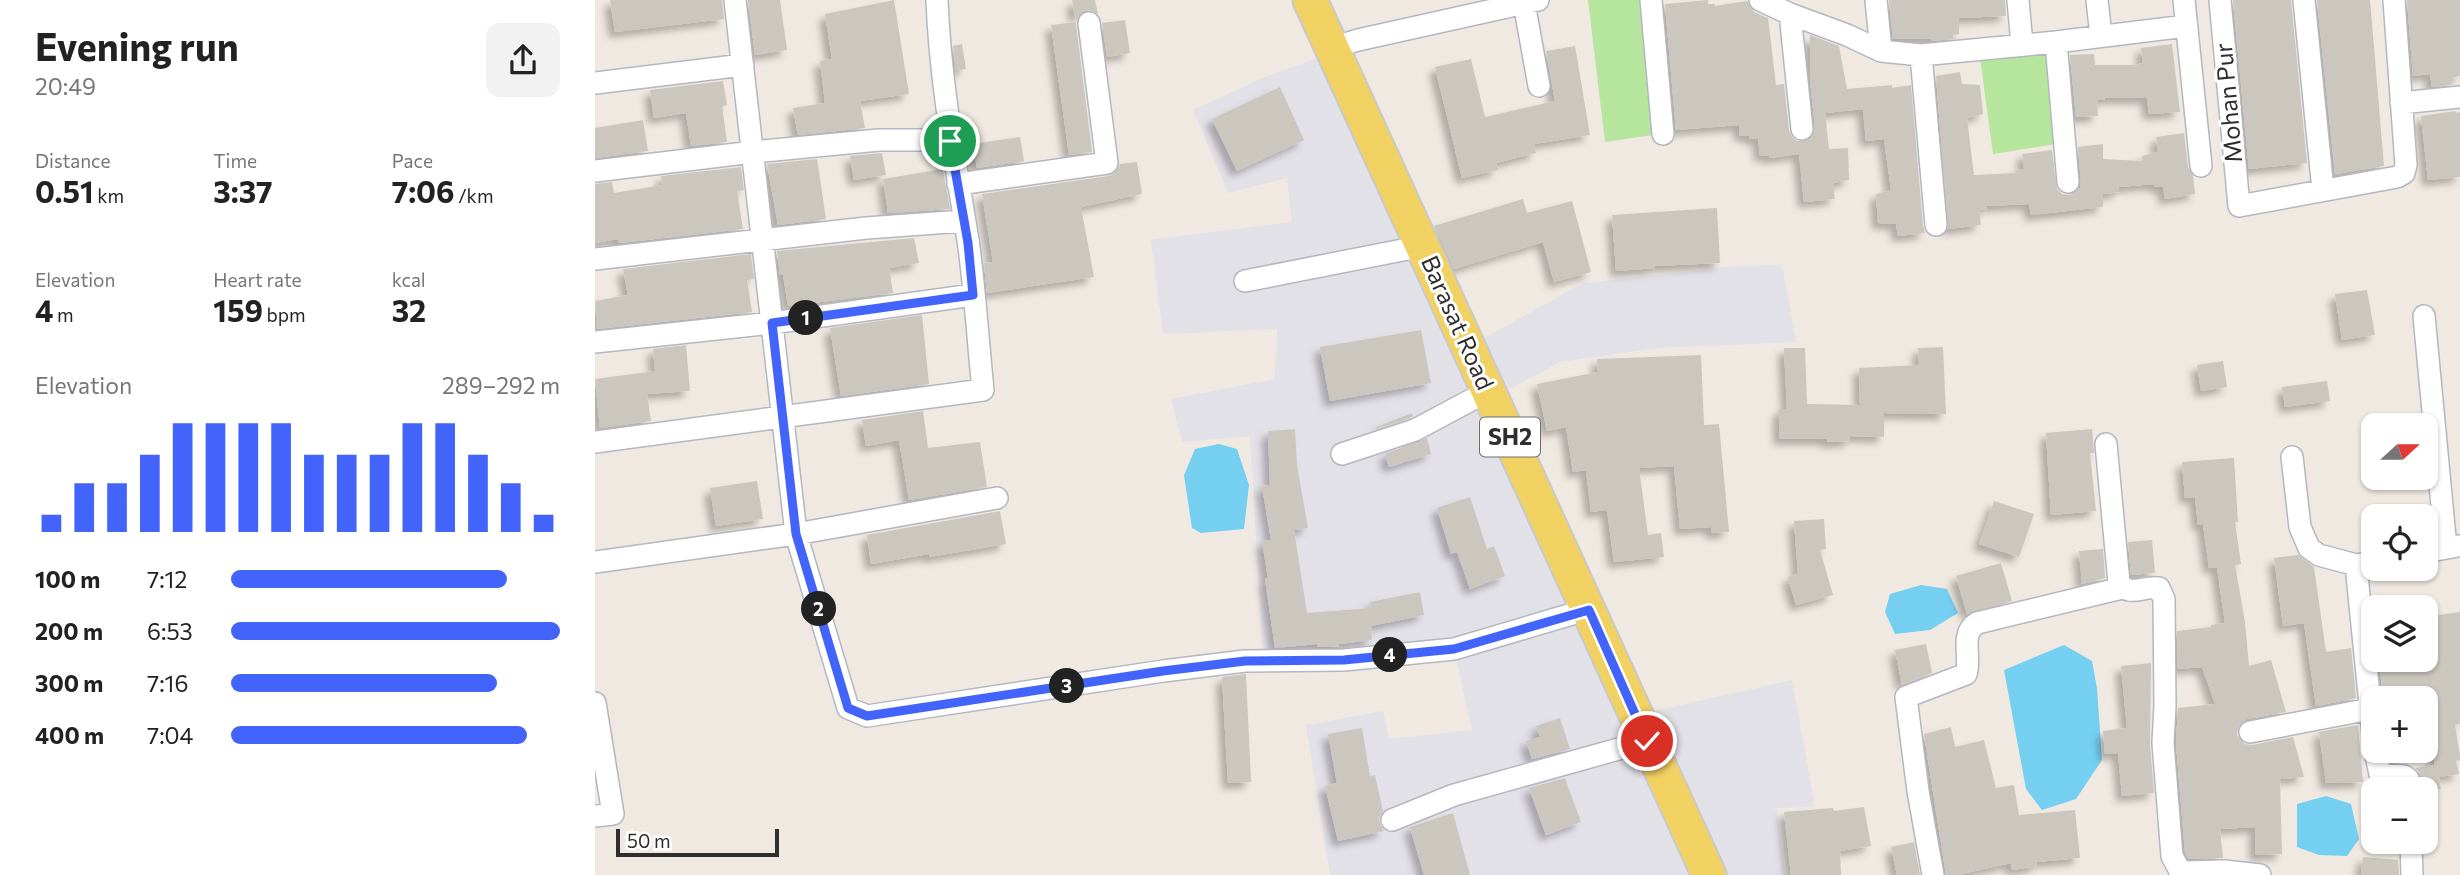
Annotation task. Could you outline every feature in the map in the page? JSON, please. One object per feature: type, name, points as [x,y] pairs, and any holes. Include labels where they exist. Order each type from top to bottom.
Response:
[{"type":"main road","name":"Barasat Road","points":[[1310,0],[1709,875]]},
{"type":"street","points":[[735,0],[796,534],[848,708],[867,716],[1231,663],[1344,660],[1454,649],[1589,610]]},
{"type":"street","points":[[595,442],[983,390],[964,221],[939,54],[937,0]]},
{"type":"street","points":[[1651,0],[1663,134]]},
{"type":"street","points":[[1760,0],[1881,51],[1920,55],[2186,26]]},
{"type":"street","points":[[1876,0],[1881,51]]},
{"type":"street","points":[[2018,0],[2022,45]]},
{"type":"street","points":[[2097,0],[2101,36]]},
{"type":"street","points":[[2184,0],[2201,166]]},
{"type":"street","name":"Mohan Pur","points":[[2220,0],[2239,206],[2323,190]]},
{"type":"street","points":[[2304,0],[2323,190],[2397,177],[2404,173],[2406,165],[2394,0]]},
{"type":"street","points":[[1332,48],[1531,1],[1539,86]]},
{"type":"street","points":[[1790,14],[1802,129]]},
{"type":"street","points":[[958,184],[1107,163],[1089,23]]},
{"type":"street","points":[[2056,42],[2068,182]]},
{"type":"street","points":[[1920,55],[1936,225]]},
{"type":"street","points":[[595,83],[743,65]]},
{"type":"street","points":[[2401,103],[2460,97]]},
{"type":"street","points":[[595,171],[879,140],[950,141]]},
{"type":"street","points":[[595,259],[762,239],[964,221]]},
{"type":"street","points":[[1245,281],[1423,246]]},
{"type":"street","points":[[595,342],[772,323],[973,295]]},
{"type":"street","points":[[2424,316],[2444,549]]},
{"type":"street","points":[[1342,454],[1415,430],[1488,391]]},
{"type":"street","points":[[2106,444],[2119,583],[2122,588]]},
{"type":"street","points":[[2292,457],[2304,539],[2309,548],[2319,555],[2361,562]]},
{"type":"street","points":[[595,562],[796,534],[997,498]]},
{"type":"street","points":[[2366,581],[2369,686]]},
{"type":"street","points":[[1933,875],[1918,791],[1906,697],[1966,674],[1967,637],[1977,622],[2122,588],[2129,591],[2154,587],[2162,592],[2164,598],[2163,743],[2172,856],[2181,874],[2224,871],[2260,875]]},
{"type":"street","points":[[595,703],[597,729],[613,814],[595,816]]},
{"type":"street","points":[[2250,732],[2361,711]]},
{"type":"street","points":[[1392,820],[1454,795],[1647,741]]},
{"type":"street","points":[[2378,763],[2380,774],[2405,777]]},
{"type":"street","points":[[2411,854],[2412,875]]},
{"type":"shaded area","points":[[1323,56],[1701,875],[1330,875],[1306,725],[1383,711],[1389,739],[1472,730],[1452,640],[1352,653],[1263,656],[1250,436],[1182,442],[1171,399],[1275,379],[1277,329],[1163,334],[1151,240],[1292,222],[1287,178],[1228,193],[1193,110],[1265,77]]},
{"type":"shaded area","points":[[1782,265],[1796,342],[1660,348],[1560,362],[1504,392],[1481,340],[1583,283],[1738,266]]},
{"type":"shaded area","points":[[1792,680],[1815,807],[1777,808],[1785,875],[1721,875],[1650,712]]},
{"type":"green space","points":[[1588,0],[1643,0],[1659,134],[1605,142]]},
{"type":"green space","points":[[2050,52],[2062,143],[1993,154],[1980,58]]},
{"type":"water","points":[[1219,444],[1237,449],[1249,485],[1244,529],[1201,533],[1192,528],[1184,475],[1195,449]]},
{"type":"water","points":[[1921,585],[1947,589],[1958,613],[1930,630],[1895,634],[1885,612],[1890,594]]},
{"type":"water","points":[[2064,645],[2092,661],[2097,688],[2102,760],[2076,799],[2042,810],[2026,789],[2004,670]]},
{"type":"water","points":[[2326,796],[2351,804],[2359,839],[2347,856],[2319,855],[2297,847],[2297,804]]},
{"type":"building","points":[[610,0],[722,0],[724,19],[615,32]]},
{"type":"building","points":[[748,0],[780,0],[787,50],[755,55]]},
{"type":"building","points":[[894,0],[909,94],[860,101],[865,128],[798,135],[793,108],[825,103],[820,61],[832,59],[825,14]]},
{"type":"building","points":[[1072,0],[1095,0],[1098,14],[1088,10],[1082,12],[1077,17],[1076,24],[1092,152],[1069,155],[1051,25],[1076,22]]},
{"type":"building","points":[[1708,0],[1708,4],[1715,6],[1747,1],[1754,12],[1768,18],[1776,85],[1784,84],[1789,130],[1797,141],[1810,139],[1815,128],[1810,78],[1810,35],[1839,46],[1847,89],[1911,85],[1925,233],[1898,236],[1896,224],[1878,223],[1876,194],[1891,190],[1884,139],[1866,141],[1863,109],[1825,113],[1829,149],[1848,148],[1849,180],[1833,183],[1835,199],[1804,202],[1799,154],[1769,158],[1769,155],[1760,156],[1758,138],[1740,136],[1739,125],[1676,130],[1665,4]]},
{"type":"building","points":[[1889,0],[2005,0],[2006,16],[1959,18],[1959,34],[1953,35],[1954,39],[1893,39]]},
{"type":"building","points":[[2233,0],[2291,0],[2307,163],[2249,169]]},
{"type":"building","points":[[2317,0],[2370,0],[2384,166],[2335,174]]},
{"type":"building","points":[[2407,0],[2460,0],[2460,76],[2450,78],[2451,85],[2432,87],[2430,74],[2413,76]]},
{"type":"building","points":[[1125,20],[1130,53],[1107,57],[1102,23]]},
{"type":"building","points":[[962,44],[966,69],[956,70],[953,46]]},
{"type":"building","points":[[2172,44],[2180,112],[2149,114],[2147,98],[2105,98],[2097,100],[2098,116],[2076,117],[2070,55],[2094,54],[2095,65],[2135,65],[2143,63],[2141,48]]},
{"type":"building","points":[[1575,46],[1590,135],[1534,144],[1536,153],[1496,163],[1498,170],[1462,178],[1435,67],[1471,59],[1485,117],[1555,101],[1546,51]]},
{"type":"building","points":[[1960,72],[1962,84],[1980,85],[1983,114],[1967,118],[1974,175],[2017,173],[2017,170],[2024,169],[2022,154],[2052,150],[2057,189],[2062,194],[2070,195],[2080,188],[2081,182],[2078,147],[2103,144],[2103,159],[2143,161],[2142,156],[2158,152],[2156,137],[2184,133],[2195,194],[2165,199],[2163,187],[2155,187],[2154,184],[2119,187],[2119,192],[2103,194],[2103,207],[2031,215],[2029,204],[1986,206],[1987,209],[1979,210],[1981,225],[1948,229],[1936,76]]},
{"type":"building","points":[[723,81],[727,105],[722,106],[727,142],[691,146],[686,113],[654,118],[650,90]]},
{"type":"building","points":[[1280,87],[1304,140],[1237,171],[1212,119]]},
{"type":"building","points":[[2460,112],[2460,177],[2428,180],[2421,116]]},
{"type":"building","points":[[643,120],[648,151],[595,158],[595,128]]},
{"type":"building","points":[[1020,137],[1024,161],[977,168],[973,144]]},
{"type":"building","points":[[882,153],[886,175],[854,180],[850,156]]},
{"type":"building","points":[[817,159],[826,219],[778,225],[767,164]]},
{"type":"building","points":[[1137,162],[1142,194],[1081,207],[1094,277],[987,293],[984,263],[993,262],[982,194],[1109,176],[1116,173],[1120,164]]},
{"type":"building","points":[[741,167],[744,190],[737,191],[743,229],[619,243],[618,239],[595,243],[595,184],[612,182],[614,193],[663,185],[661,176]]},
{"type":"building","points":[[943,169],[950,209],[888,213],[883,179]]},
{"type":"building","points":[[1523,199],[1527,213],[1572,201],[1591,272],[1554,282],[1543,242],[1454,269],[1434,226]]},
{"type":"building","points":[[1717,208],[1720,263],[1616,271],[1612,215]]},
{"type":"building","points":[[914,238],[919,263],[889,268],[893,293],[788,306],[777,251]]},
{"type":"building","points":[[751,254],[754,279],[747,280],[752,312],[597,329],[595,301],[628,295],[623,269]]},
{"type":"building","points":[[2367,290],[2375,335],[2342,340],[2335,294]]},
{"type":"building","points":[[922,315],[929,384],[841,396],[830,328]]},
{"type":"building","points":[[1421,330],[1431,383],[1330,401],[1320,347]]},
{"type":"building","points":[[686,345],[690,391],[647,394],[651,421],[600,428],[595,379],[655,371],[653,349]]},
{"type":"building","points":[[1943,347],[1946,414],[1884,413],[1884,437],[1850,436],[1850,441],[1827,442],[1827,439],[1779,439],[1779,409],[1787,409],[1784,348],[1805,348],[1807,404],[1860,405],[1859,368],[1919,365],[1918,348]]},
{"type":"building","points":[[1701,355],[1704,425],[1719,424],[1729,532],[1711,533],[1711,527],[1680,529],[1674,466],[1639,468],[1648,535],[1661,533],[1664,557],[1614,562],[1607,510],[1591,512],[1586,470],[1573,472],[1566,427],[1547,431],[1537,384],[1598,372],[1597,359]]},
{"type":"building","points":[[2223,361],[2227,387],[2201,391],[2197,365]]},
{"type":"building","points":[[2327,381],[2330,401],[2285,407],[2282,387]]},
{"type":"building","points":[[923,411],[928,448],[980,442],[987,487],[909,500],[899,440],[866,446],[862,420]]},
{"type":"building","points":[[1412,413],[1410,418],[1377,429],[1376,427]]},
{"type":"building","points":[[1295,429],[1297,465],[1308,528],[1294,530],[1307,613],[1371,608],[1370,602],[1420,592],[1424,615],[1371,626],[1372,640],[1339,644],[1339,647],[1317,647],[1317,644],[1275,648],[1262,541],[1271,540],[1262,486],[1270,485],[1268,431]]},
{"type":"building","points":[[2092,429],[2094,453],[2090,453],[2096,511],[2051,515],[2046,433]]},
{"type":"building","points":[[1427,438],[1431,454],[1389,467],[1385,454]]},
{"type":"building","points":[[2234,458],[2238,522],[2235,522],[2241,564],[2235,565],[2249,666],[2271,660],[2286,712],[2247,719],[2238,727],[2237,735],[2245,744],[2252,745],[2293,737],[2304,777],[2280,779],[2282,854],[2255,855],[2255,827],[2220,829],[2223,858],[2188,859],[2185,852],[2176,743],[2178,708],[2215,704],[2202,667],[2178,669],[2177,631],[2225,623],[2217,567],[2209,568],[2203,524],[2198,525],[2195,497],[2185,498],[2182,462]]},
{"type":"building","points":[[757,481],[763,519],[716,526],[710,488]]},
{"type":"building","points":[[1470,497],[1487,549],[1494,546],[1505,576],[1470,589],[1457,552],[1451,554],[1437,508]]},
{"type":"building","points":[[1994,501],[2034,514],[2019,557],[1979,544]]},
{"type":"building","points":[[1000,511],[1006,544],[871,564],[867,535]]},
{"type":"building","points":[[1824,519],[1826,549],[1820,550],[1833,595],[1796,605],[1788,577],[1798,574],[1794,521]]},
{"type":"building","points":[[2152,540],[2155,573],[2131,575],[2128,542]]},
{"type":"building","points":[[2103,549],[2105,578],[2082,584],[2079,551]]},
{"type":"building","points":[[2298,555],[2314,567],[2326,652],[2351,648],[2356,698],[2316,706],[2304,623],[2283,626],[2274,558]]},
{"type":"building","points":[[2001,563],[2012,601],[1967,614],[1956,576]]},
{"type":"building","points":[[2460,612],[2460,724],[2455,725],[2460,756],[2460,760],[2456,761],[2459,774],[2439,777],[2441,789],[2438,789],[2438,777],[2420,777],[2415,768],[2438,763],[2438,686],[2382,686],[2380,672],[2438,672],[2438,615]]},
{"type":"building","points":[[1926,644],[1932,673],[1902,685],[1895,650]]},
{"type":"building","points":[[2151,663],[2150,744],[2154,793],[2122,796],[2118,753],[2105,754],[2103,731],[2127,728],[2121,666]]},
{"type":"building","points":[[1246,674],[1251,782],[1228,783],[1222,677]]},
{"type":"building","points":[[1560,718],[1570,749],[1532,759],[1526,741],[1540,737],[1536,726]]},
{"type":"building","points":[[2358,725],[2361,782],[2326,783],[2319,732]]},
{"type":"building","points":[[1951,727],[1955,747],[1984,740],[1996,788],[2014,785],[2019,815],[2075,810],[2080,858],[2036,862],[2037,866],[2012,870],[2011,863],[1946,875],[1924,734]]},
{"type":"building","points":[[1362,728],[1370,776],[1375,775],[1383,811],[1379,818],[1384,831],[1338,841],[1325,786],[1337,783],[1328,734]]},
{"type":"building","points":[[1565,778],[1581,822],[1546,835],[1529,788]]},
{"type":"building","points":[[1864,807],[1871,846],[1840,851],[1841,875],[1791,875],[1784,812],[1833,808],[1834,811]]},
{"type":"building","points":[[1453,813],[1470,875],[1424,875],[1410,827]]},
{"type":"building","points":[[1914,842],[1920,875],[1897,875],[1891,847]]},
{"type":"building","points":[[2363,857],[2398,860],[2399,875],[2361,875]]},
{"type":"route","points":[[950,141],[968,243],[973,295],[772,323],[796,534],[848,708],[867,716],[1245,661],[1344,660],[1454,649],[1589,610],[1647,741]]}]
